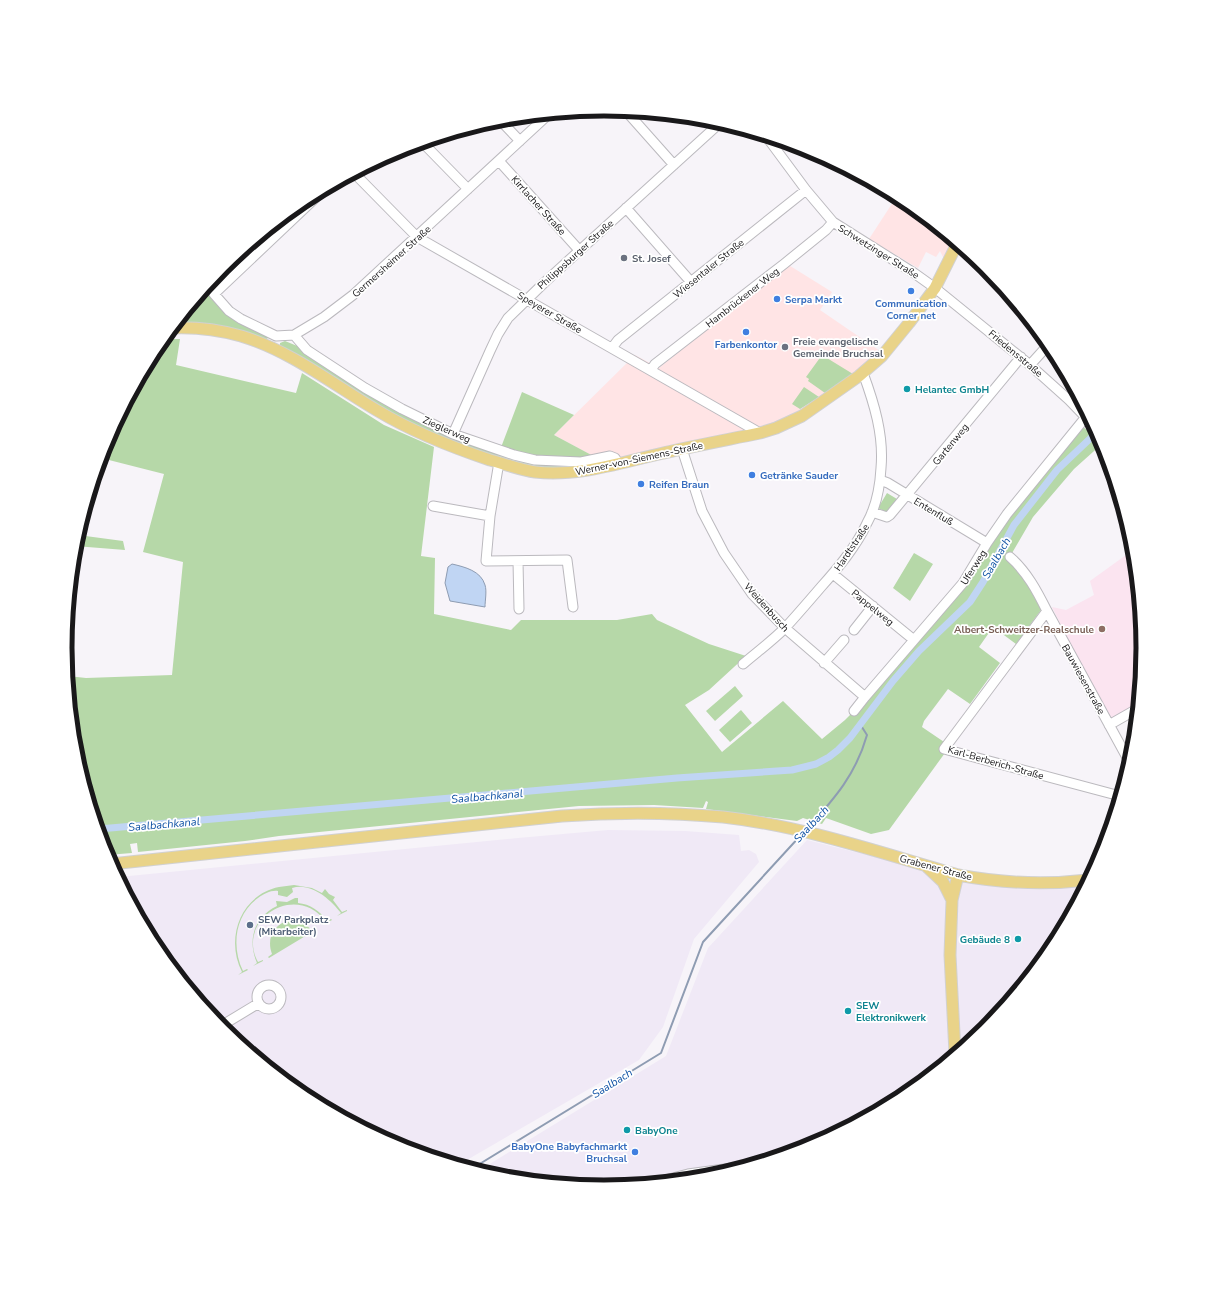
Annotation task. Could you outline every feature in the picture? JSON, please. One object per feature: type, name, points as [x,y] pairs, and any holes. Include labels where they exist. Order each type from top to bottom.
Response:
[{"type":"main road","name":"Werner-von-Siemens-Straße","points":[[179,328],[222,332],[246,338],[270,348],[307,367],[396,422],[458,450],[534,472],[545,473],[583,471],[760,433],[776,428],[802,416],[863,373],[888,350],[935,288],[955,248]]},
{"type":"main road","name":"Grabener Straße","points":[[117,863],[562,816],[648,812],[724,818],[796,830],[839,840],[958,875],[988,880],[1049,883],[1082,880]]},
{"type":"main road","points":[[925,866],[943,882],[952,900]]},
{"type":"main road","points":[[955,1047],[950,954],[952,900],[958,875]]},
{"type":"street","points":[[631,117],[674,164]]},
{"type":"street","name":"Germersheimer Straße","points":[[294,336],[339,306],[544,119]]},
{"type":"street","points":[[505,125],[520,142]]},
{"type":"street","name":"Philippsburger Straße","points":[[453,434],[470,393],[498,334],[508,318],[579,250],[715,128]]},
{"type":"street","name":"Schwetzinger Straße","points":[[771,143],[806,190],[833,222],[935,288]]},
{"type":"street","points":[[426,146],[468,189]]},
{"type":"street","name":"Kirrlacher Straße","points":[[499,161],[579,250]]},
{"type":"street","name":"Speyerer Straße","points":[[357,176],[417,236],[760,433]]},
{"type":"street","name":"Wiesentaler Straße","points":[[612,348],[618,340],[806,190]]},
{"type":"street","points":[[294,336],[276,336],[241,319],[229,311],[214,294],[308,205]]},
{"type":"street","points":[[626,208],[690,282]]},
{"type":"street","name":"Hambrückener Weg","points":[[651,370],[655,364],[784,264],[826,230],[833,222]]},
{"type":"street","name":"Friedensstraße","points":[[935,288],[1021,357],[1082,413]]},
{"type":"street","points":[[270,348],[276,336]]},
{"type":"street","name":"Zieglerweg","points":[[294,336],[306,350],[365,388],[402,409],[453,434],[514,455],[535,460],[581,462],[610,456],[615,458],[619,464]]},
{"type":"street","points":[[1030,365],[1044,349]]},
{"type":"street","name":"Gartenweg","points":[[872,512],[887,517],[908,495],[1021,357]]},
{"type":"street","name":"Hardtstraße","points":[[743,664],[784,628],[832,574],[853,547],[867,524],[872,512],[880,480],[881,442],[875,406],[863,373]]},
{"type":"street","name":"Uferweg","points":[[854,711],[963,583],[1006,514],[1088,426]]},
{"type":"street","name":"Weidenbusch","points":[[682,449],[702,511],[724,553],[752,594],[784,628],[865,697]]},
{"type":"street","points":[[499,462],[490,516],[486,561],[567,560],[573,607]]},
{"type":"street","name":"Entenfluß","points":[[880,480],[888,483],[987,543]]},
{"type":"street","points":[[433,506],[490,516]]},
{"type":"street","name":"Bauwiesenstraße","points":[[1010,558],[1026,574],[1037,590],[1125,754]]},
{"type":"street","points":[[518,561],[519,609]]},
{"type":"street","name":"Pappelweg","points":[[832,574],[914,640]]},
{"type":"street","points":[[854,630],[873,606]]},
{"type":"street","name":"Karl-Berberich-Straße","points":[[1047,611],[944,749],[1115,795]]},
{"type":"street","points":[[824,663],[844,640]]},
{"type":"street","points":[[1109,725],[1132,712]]},
{"type":"street","points":[[227,1023],[259,1003]]},
{"type":"shaded area","points":[[894,201],[928,225],[950,244],[944,259],[940,251],[936,257],[926,252],[918,268],[869,239]]},
{"type":"shaded area","points":[[787,264],[832,292],[820,310],[880,351],[852,377],[789,418],[764,427],[722,437],[673,445],[628,457],[593,456],[554,435],[635,355],[659,368]]},
{"type":"shaded area","name":"Albert-Schweitzer-Realschule","points":[[1127,554],[1135,613],[1135,682],[1132,709],[1109,722],[1052,607],[1066,610],[1094,595],[1090,581]]},
{"type":"shaded area","points":[[608,830],[685,831],[739,835],[741,851],[749,850],[756,854],[759,862],[694,939],[663,1027],[639,1060],[465,1161],[400,1139],[369,1125],[308,1090],[280,1070],[228,1024],[182,971],[143,913],[124,877]]},
{"type":"shaded area","points":[[807,840],[924,869],[945,892],[950,1001],[954,1048],[928,1070],[900,1090],[839,1125],[808,1139],[742,1161],[673,1175],[604,1180],[535,1175],[487,1166],[666,1056],[708,948]]},
{"type":"shaded area","points":[[960,878],[1070,887],[1079,886],[1065,914],[1026,971],[980,1024],[959,1044],[953,914]]},
{"type":"green space","points":[[293,216],[210,294],[267,335],[268,338],[265,340],[220,326],[183,322],[228,271],[280,225]]},
{"type":"green space","points":[[171,339],[180,339],[176,365],[296,393],[302,373],[384,425],[434,447],[421,556],[435,558],[434,614],[511,630],[521,620],[617,620],[652,614],[657,620],[709,644],[746,656],[709,690],[685,705],[722,752],[783,701],[822,739],[845,720],[866,699],[894,666],[1001,527],[1082,426],[1091,433],[1097,448],[1074,469],[1033,517],[1008,560],[1027,583],[1041,610],[1016,644],[993,627],[979,647],[1000,663],[970,704],[948,689],[924,721],[922,727],[950,746],[889,830],[871,834],[826,818],[822,824],[803,818],[797,821],[706,809],[708,802],[706,801],[703,808],[654,805],[579,806],[279,836],[138,852],[137,843],[130,844],[132,853],[114,854],[100,819],[82,751],[73,677],[86,678],[172,675],[183,562],[143,552],[164,474],[106,459],[127,412],[143,381]]},
{"type":"green space","points":[[285,341],[307,350],[402,409],[500,450],[522,392],[574,415],[554,435],[597,458],[619,464],[534,472],[395,421],[280,346],[280,343]]},
{"type":"green space","points":[[822,355],[853,374],[825,393],[808,381],[809,379],[806,377]]},
{"type":"green space","points":[[804,387],[819,397],[800,409],[792,404]]},
{"type":"green space","points":[[887,493],[897,499],[888,513],[878,508]]},
{"type":"green space","points":[[84,536],[123,541],[125,550],[82,547]]},
{"type":"green space","points":[[914,553],[933,564],[910,601],[893,588]]},
{"type":"green space","points":[[735,686],[743,696],[715,721],[706,711]]},
{"type":"green space","points":[[741,710],[752,723],[730,742],[719,730]]},
{"type":"green space","points":[[294,885],[306,887],[292,888],[293,892],[287,897],[278,895],[278,891],[270,892],[258,898],[250,905],[240,922],[236,941],[239,961],[243,971],[248,970],[238,975],[242,972],[237,959],[235,946],[236,933],[240,920],[246,909],[254,899],[279,887]]},
{"type":"green space","points":[[306,887],[322,893],[325,889],[329,894],[335,897],[333,900],[342,912],[347,911],[337,916],[341,913],[326,897]]},
{"type":"green space","points":[[298,898],[298,903],[307,905],[314,909],[327,921],[332,920],[322,925],[326,922],[314,910],[299,905],[285,906],[272,911],[261,920],[255,932],[253,947],[253,938],[255,930],[258,923],[263,916],[277,906],[276,901],[287,902]]},
{"type":"green space","points":[[291,920],[302,922],[312,930],[317,929],[269,958],[268,957],[272,954],[270,942],[273,932],[280,924]]},
{"type":"green space","points":[[253,948],[258,962],[263,961],[253,966],[257,963]]},
{"type":"water","points":[[452,564],[472,570],[480,576],[486,587],[485,607],[450,601],[445,583],[448,567]]},
{"type":"waterway","name":"Saalbachkanal","points":[[104,829],[677,778],[792,770],[816,764],[829,757],[850,738],[893,681],[919,651],[970,602],[983,582],[1014,525],[1057,470],[1092,436]]},
{"type":"waterway","name":"Saalbach","points":[[808,828],[836,796],[851,774],[867,735],[860,724]]},
{"type":"waterway","name":"Saalbach","points":[[479,1164],[661,1053],[703,942],[801,835]]},
{"type":"place","name":"St. Josef","points":[[624,258]]},
{"type":"place","name":"Communication Corner net","points":[[911,291]]},
{"type":"place","name":"Serpa Markt","points":[[777,299]]},
{"type":"place","name":"Farbenkontor","points":[[746,332]]},
{"type":"place","name":"Freie evangelische Gemeinde Bruchsal","points":[[785,347]]},
{"type":"place","name":"Helantec GmbH","points":[[907,389]]},
{"type":"place","name":"Getränke Sauder","points":[[752,475]]},
{"type":"place","name":"Reifen Braun","points":[[641,484]]},
{"type":"place","name":"Albert-Schweitzer-Realschule","points":[[1102,629]]},
{"type":"place","name":"SEW Parkplatz (Mitarbeiter)","points":[[250,925]]},
{"type":"place","name":"Gebäude 8","points":[[1018,939]]},
{"type":"place","name":"SEW Elektronikwerk","points":[[848,1011]]},
{"type":"place","name":"BabyOne","points":[[627,1130]]},
{"type":"place","name":"BabyOne Babyfachmarkt Bruchsal","points":[[635,1152]]}]
